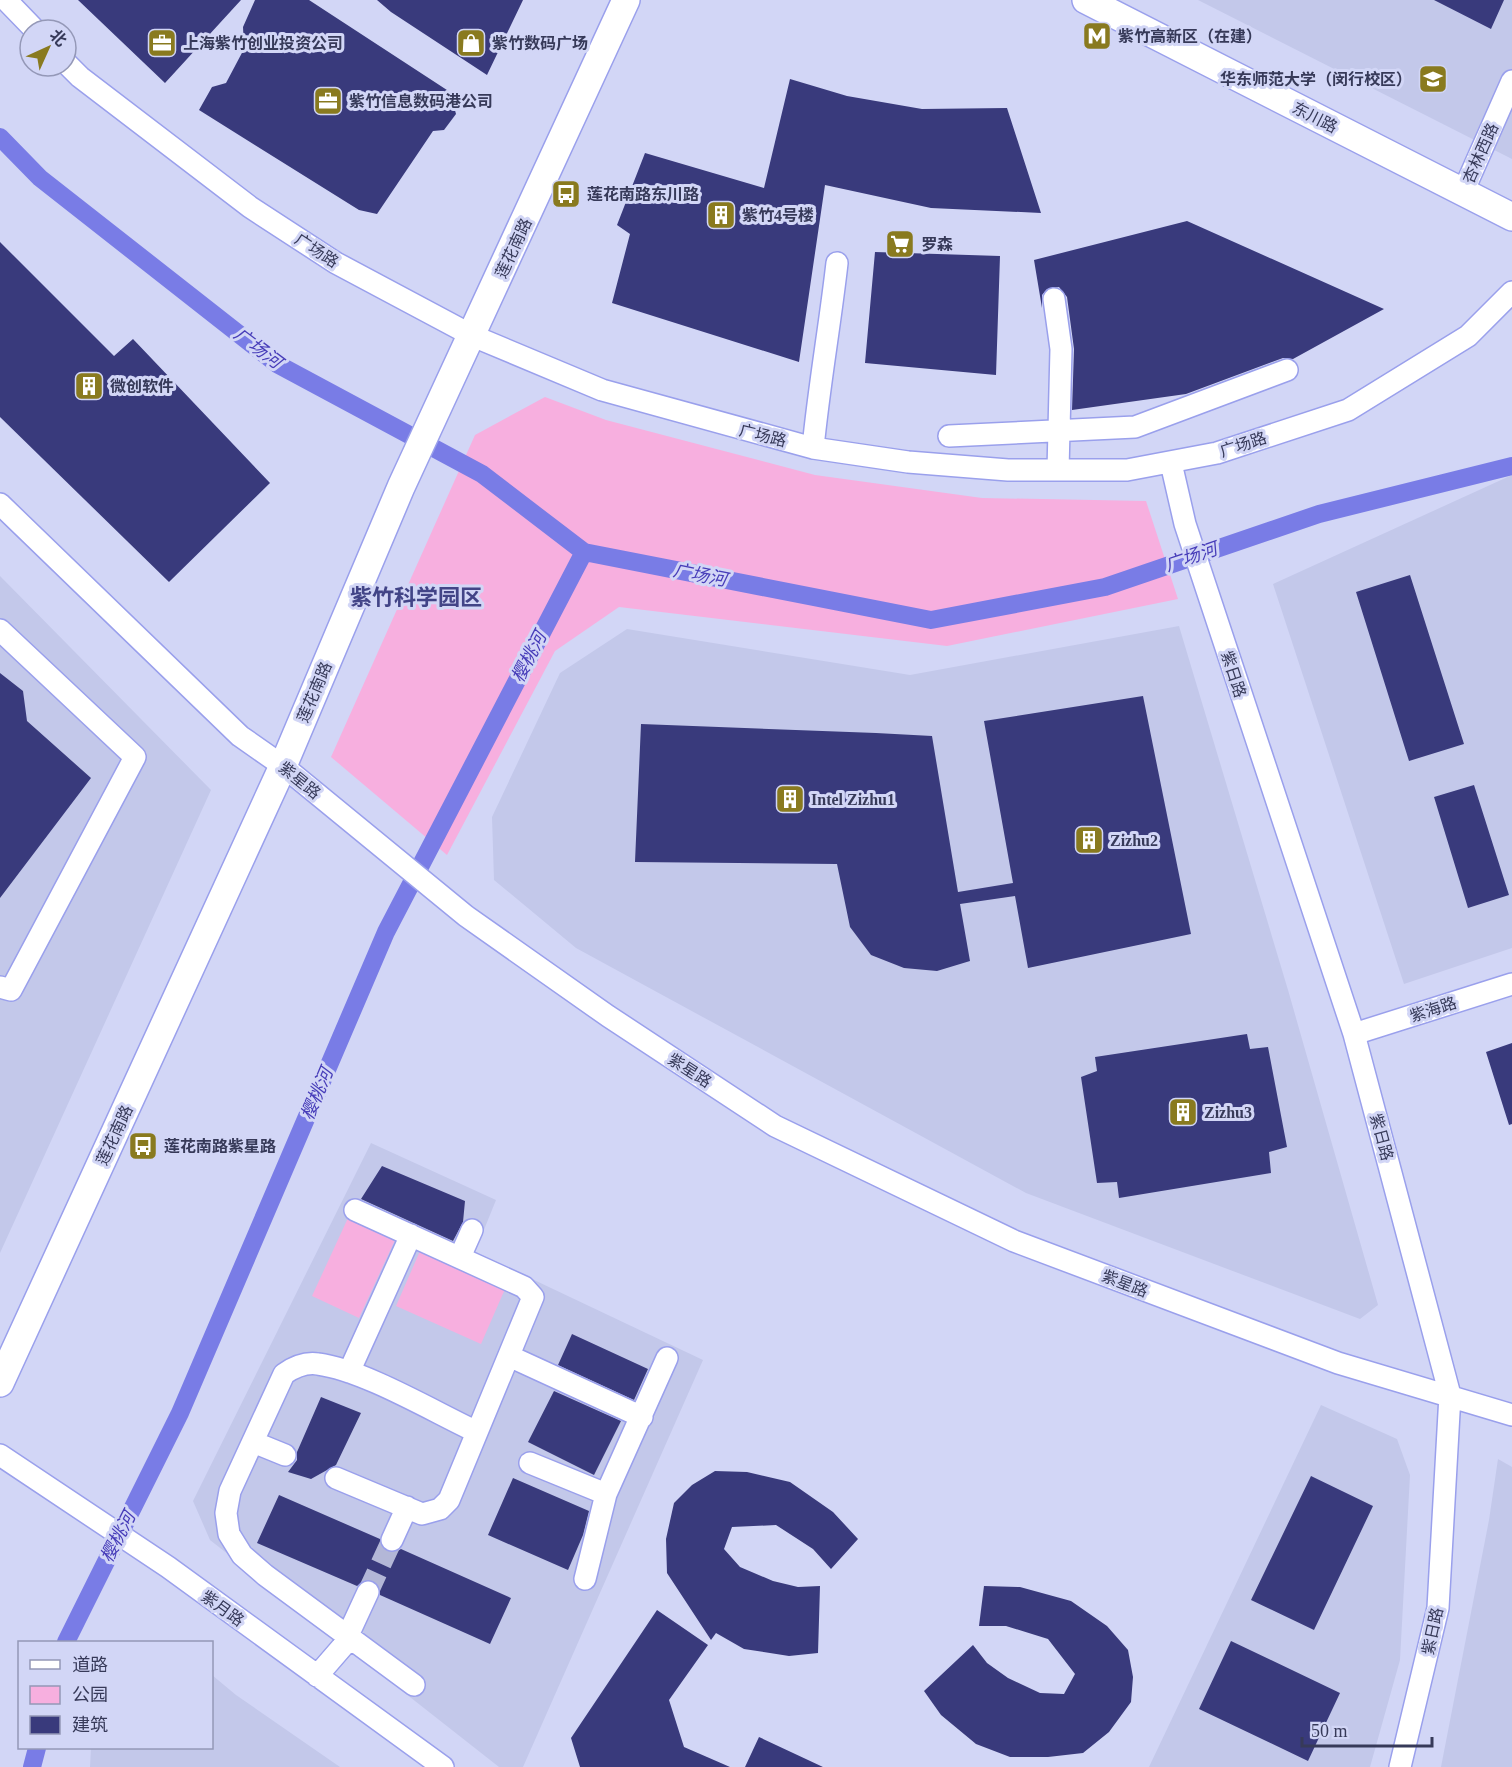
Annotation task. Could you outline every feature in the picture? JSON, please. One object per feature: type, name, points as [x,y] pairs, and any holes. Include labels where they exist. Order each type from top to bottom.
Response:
[{"type":"main road","name":"莲花南路","points":[[0,1383],[283,766],[401,487],[473,336],[626,0]]},
{"type":"main road","name":"东川路","points":[[1086,0],[1512,217]]},
{"type":"street","points":[[6,0],[23,18]]},
{"type":"street","name":"广场路","points":[[78,75],[250,207],[336,263],[473,336],[602,390],[813,448],[908,462],[1008,470],[1127,470],[1217,453],[1348,410],[1468,336],[1512,292]]},
{"type":"street","name":"杏林西路","points":[[1463,192],[1512,81]]},
{"type":"street","points":[[813,448],[837,263]]},
{"type":"street","points":[[1054,299],[1061,349],[1058,470]]},
{"type":"street","points":[[949,436],[1135,427],[1287,370]]},
{"type":"street","name":"紫日路","points":[[1171,463],[1185,525],[1354,1034],[1449,1395],[1438,1608],[1400,1767]]},
{"type":"street","name":"紫星路","points":[[0,504],[240,736],[283,766],[466,916],[608,1016],[775,1126],[1014,1241],[1338,1363],[1512,1415]]},
{"type":"street","points":[[0,630],[135,757],[10,990],[0,987]]},
{"type":"street","name":"紫海路","points":[[1354,1034],[1512,984]]},
{"type":"street","points":[[336,1478],[422,1514],[432,1514],[445,1504],[533,1297],[524,1287],[355,1210]]},
{"type":"street","points":[[460,1257],[472,1230]]},
{"type":"street","points":[[349,1372],[411,1235]]},
{"type":"street","points":[[509,1356],[642,1417]]},
{"type":"street","points":[[585,1580],[606,1494],[667,1358]]},
{"type":"street","points":[[414,1685],[347,1638],[242,1555],[229,1534],[226,1513],[230,1491],[284,1374],[295,1366],[316,1364],[349,1372],[477,1432]]},
{"type":"street","points":[[253,1442],[285,1455]]},
{"type":"street","name":"紫月路","points":[[0,1455],[168,1567],[443,1767]]},
{"type":"street","points":[[530,1463],[606,1494]]},
{"type":"street","points":[[392,1540],[407,1507]]},
{"type":"street","points":[[317,1676],[347,1638],[368,1592]]},
{"type":"shaded area","name":"华东师范大学（闵行校区）","points":[[1198,0],[1512,0],[1512,159]]},
{"type":"shaded area","points":[[1512,475],[1512,948],[1404,984],[1273,584]]},
{"type":"shaded area","points":[[0,576],[211,790],[0,1253]]},
{"type":"shaded area","points":[[1179,626],[1288,990],[1378,1305],[1360,1319],[1026,1193],[576,948],[494,880],[492,817],[560,673],[627,629],[910,675]]},
{"type":"shaded area","points":[[371,1143],[496,1200],[475,1252],[703,1360],[523,1767],[499,1767],[210,1540],[193,1501]]},
{"type":"shaded area","points":[[1321,1405],[1397,1439],[1410,1475],[1400,1660],[1370,1767],[1149,1767]]},
{"type":"shaded area","points":[[1498,1459],[1512,1467],[1512,1767],[1441,1767],[1489,1520]]},
{"type":"shaded area","points":[[213,1676],[236,1695],[340,1767],[90,1767],[91,1749],[213,1749]]},
{"type":"green space","points":[[545,397],[606,420],[815,475],[982,498],[1146,501],[1178,599],[947,646],[619,607],[555,651],[447,855],[331,757],[475,435]]},
{"type":"green space","points":[[348,1218],[395,1240],[359,1318],[312,1296]]},
{"type":"green space","points":[[420,1251],[505,1289],[481,1344],[396,1306]]},
{"type":"building","name":"上海紫竹创业投资公司","points":[[78,0],[241,0],[165,83]]},
{"type":"building","name":"紫竹信息数码港公司","points":[[255,0],[309,0],[450,92],[456,114],[444,130],[433,131],[377,214],[359,210],[199,110],[212,87],[226,83],[244,49],[243,27]]},
{"type":"building","name":"紫竹数码广场","points":[[377,0],[523,0],[487,75],[391,12]]},
{"type":"building","points":[[1434,0],[1504,0],[1491,29]]},
{"type":"building","points":[[790,79],[847,96],[922,109],[1007,108],[1041,213],[931,208],[825,185],[799,362],[612,303],[630,234],[617,225],[645,153],[764,188]]},
{"type":"building","points":[[1187,221],[1384,309],[1293,359],[1283,358],[1186,394],[1072,410],[1074,349],[1067,297],[1059,287],[1047,289],[1042,295],[1042,308],[1034,260]]},
{"type":"building","name":"微创软件","points":[[0,242],[114,356],[133,339],[270,483],[169,582],[0,417]]},
{"type":"building","points":[[875,252],[1000,256],[996,375],[865,363]]},
{"type":"building","points":[[1410,575],[1464,744],[1409,761],[1356,592]]},
{"type":"building","points":[[0,673],[23,691],[27,721],[91,778],[0,898]]},
{"type":"building","points":[[1143,696],[1191,934],[1028,968],[1015,896],[960,904],[970,961],[937,971],[904,968],[871,955],[850,927],[837,864],[635,862],[641,724],[932,736],[958,892],[1013,883],[984,721]]},
{"type":"building","points":[[1474,785],[1509,895],[1468,908],[1434,797]]},
{"type":"building","name":"Zizhu3","points":[[1247,1034],[1250,1049],[1268,1047],[1287,1147],[1269,1152],[1271,1173],[1119,1198],[1117,1182],[1097,1183],[1081,1077],[1097,1071],[1095,1057]]},
{"type":"building","points":[[1512,1043],[1512,1124],[1509,1125],[1486,1052]]},
{"type":"building","points":[[382,1166],[465,1201],[463,1222],[453,1241],[361,1199]]},
{"type":"building","points":[[572,1334],[648,1369],[634,1400],[558,1365]]},
{"type":"building","points":[[554,1391],[621,1421],[594,1475],[528,1442]]},
{"type":"building","points":[[321,1397],[361,1413],[336,1465],[311,1479],[288,1472],[297,1460],[297,1452]]},
{"type":"building","points":[[715,1471],[747,1472],[790,1482],[833,1512],[858,1539],[831,1569],[813,1549],[776,1525],[732,1527],[724,1549],[740,1567],[773,1581],[798,1587],[820,1586],[818,1653],[789,1656],[744,1649],[716,1633],[711,1640],[667,1573],[666,1539],[674,1503],[692,1485]]},
{"type":"building","points":[[1311,1476],[1373,1506],[1314,1630],[1251,1600]]},
{"type":"building","points":[[513,1478],[589,1511],[583,1535],[568,1570],[488,1535]]},
{"type":"building","points":[[279,1495],[380,1539],[381,1547],[387,1552],[394,1553],[401,1549],[511,1598],[490,1644],[380,1595],[379,1585],[373,1580],[366,1579],[357,1586],[257,1543]]},
{"type":"building","points":[[984,1586],[1020,1587],[1071,1601],[1107,1626],[1128,1650],[1133,1677],[1131,1702],[1109,1732],[1083,1753],[1048,1757],[1010,1757],[976,1744],[941,1715],[924,1691],[973,1645],[987,1663],[1008,1678],[1040,1693],[1064,1694],[1075,1674],[1048,1639],[1006,1626],[979,1626]]},
{"type":"building","points":[[657,1610],[708,1645],[669,1700],[684,1747],[730,1767],[580,1767],[571,1738]]},
{"type":"building","points":[[1231,1641],[1340,1693],[1308,1761],[1199,1709]]},
{"type":"building","points":[[759,1737],[823,1767],[745,1767]]},
{"type":"waterway","name":"广场河","points":[[0,137],[40,178],[277,364],[482,474],[584,552],[931,620],[1105,587],[1319,514],[1512,466]]},
{"type":"waterway","name":"樱桃河","points":[[66,1641],[180,1413],[386,932],[584,552]]},
{"type":"waterway","name":"樱桃河","points":[[32,1767],[37,1749]]},
{"type":"tunnel","points":[[368,1592],[392,1540]]},
{"type":"place","name":"紫竹高新区（在建）","points":[[1097,36]]},
{"type":"place","name":"上海紫竹创业投资公司","points":[[162,43]]},
{"type":"place","name":"紫竹数码广场","points":[[471,43]]},
{"type":"place","name":"华东师范大学（闵行校区）","points":[[1433,79]]},
{"type":"place","name":"紫竹信息数码港公司","points":[[328,101]]},
{"type":"place","name":"莲花南路东川路","points":[[566,194]]},
{"type":"place","name":"紫竹4号楼","points":[[721,215]]},
{"type":"place","name":"罗森","points":[[900,244]]},
{"type":"place","name":"微创软件","points":[[89,386]]},
{"type":"place","name":"Intel Zizhu1","points":[[790,799]]},
{"type":"place","name":"Zizhu2","points":[[1089,840]]},
{"type":"place","name":"Zizhu3","points":[[1183,1112]]},
{"type":"place","name":"莲花南路紫星路","points":[[143,1146]]},
{"type":"district","name":"紫竹科学园区","points":[[416,597]]}]
